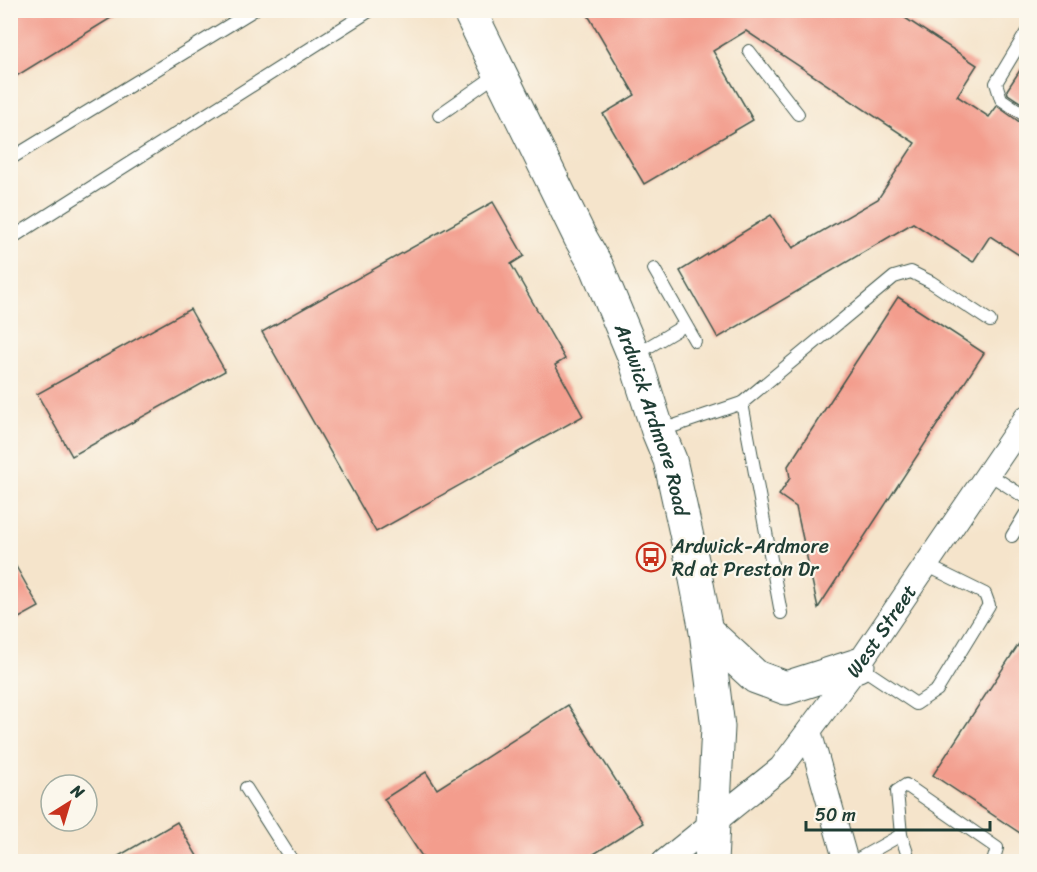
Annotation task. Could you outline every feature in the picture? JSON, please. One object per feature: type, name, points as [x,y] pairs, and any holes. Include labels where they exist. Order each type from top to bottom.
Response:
[{"type":"main road","name":"Ardwick Ardmore Road","points":[[469,10],[580,237],[597,267],[634,356],[658,432],[670,460],[706,631],[718,727],[711,861]]},
{"type":"main road","points":[[706,631],[756,677],[786,688],[858,665]]},
{"type":"street","name":"West Street","points":[[664,861],[781,768],[858,665],[1026,418]]},
{"type":"street","points":[[809,731],[846,861]]},
{"type":"lane","points":[[10,159],[254,10]]},
{"type":"lane","points":[[10,239],[371,10]]},
{"type":"lane","points":[[1026,33],[996,83],[1001,99],[1026,116]]},
{"type":"lane","points":[[749,51],[798,114]]},
{"type":"lane","points":[[439,115],[500,72]]},
{"type":"lane","points":[[654,269],[694,341]]},
{"type":"lane","points":[[658,432],[742,403],[894,277],[911,272],[931,282],[990,321]]},
{"type":"lane","points":[[634,356],[685,325]]},
{"type":"lane","points":[[742,403],[781,613]]},
{"type":"lane","points":[[989,474],[1026,498]]},
{"type":"lane","points":[[1012,536],[1026,513]]},
{"type":"lane","points":[[858,665],[916,704],[937,690],[989,605],[985,594],[926,565]]},
{"type":"lane","points":[[910,861],[901,835],[897,791],[906,785],[997,848],[993,861]]},
{"type":"lane","points":[[246,788],[293,861]]},
{"type":"lane","points":[[853,861],[901,835]]},
{"type":"building","points":[[10,10],[124,10],[10,80]]},
{"type":"building","points":[[585,10],[893,10],[977,65],[957,96],[989,117],[997,106],[1026,124],[1026,243],[1019,255],[990,236],[973,262],[913,223],[718,338],[680,271],[771,215],[793,248],[878,199],[915,143],[746,31],[713,51],[753,120],[644,184],[603,114],[635,95]]},
{"type":"building","points":[[1026,61],[1026,106],[1008,94],[1007,90]]},
{"type":"building","points":[[493,202],[524,256],[511,264],[565,359],[555,365],[583,416],[376,532],[262,332]]},
{"type":"building","points":[[898,297],[984,353],[818,608],[796,507],[779,495],[790,478],[788,466]]},
{"type":"building","points":[[190,309],[225,371],[72,456],[37,394]]},
{"type":"building","points":[[10,556],[39,607],[10,623]]},
{"type":"building","points":[[1026,633],[1026,837],[933,775]]},
{"type":"building","points":[[568,705],[643,823],[583,861],[425,861],[384,799],[426,772],[437,789]]},
{"type":"building","points":[[177,822],[200,861],[110,861]]},
{"type":"place","name":"Ardwick-Ardmore Rd at Preston Dr","points":[[651,557]]}]
